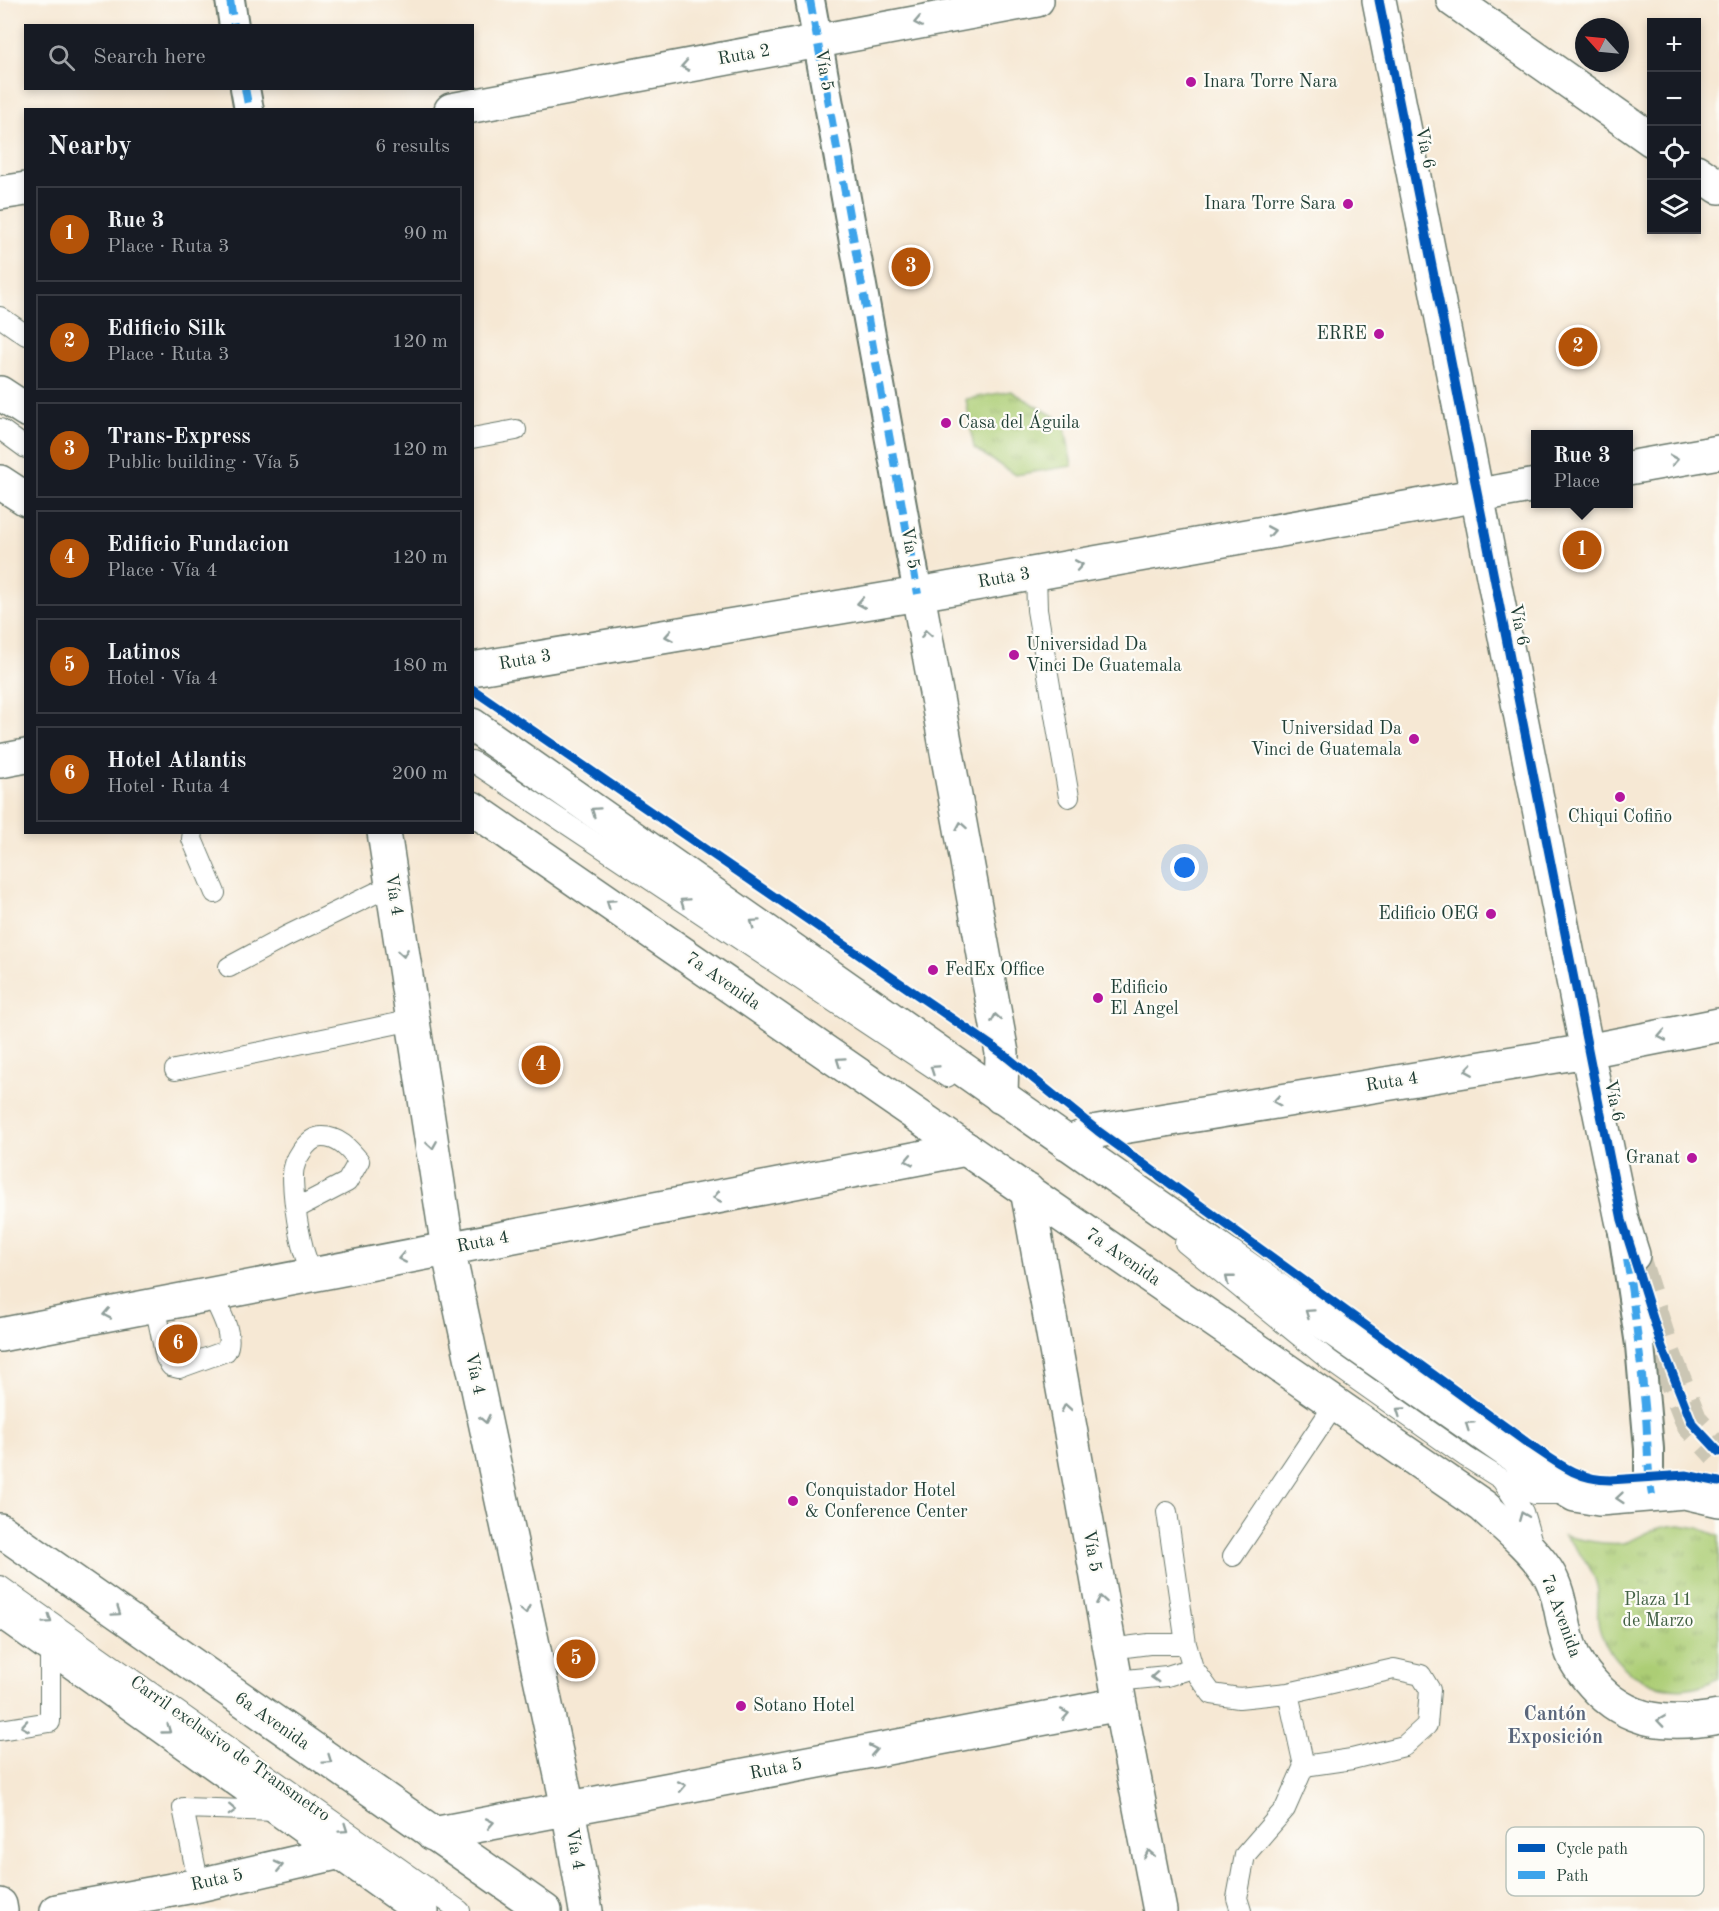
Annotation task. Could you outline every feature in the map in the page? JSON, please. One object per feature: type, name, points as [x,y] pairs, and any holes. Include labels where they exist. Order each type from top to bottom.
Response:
[{"type":"street","points":[[230,0],[234,24]]},
{"type":"street","name":"Vía 5","points":[[810,0],[1002,1053],[1001,1097]]},
{"type":"street","name":"Ruta 2","points":[[462,108],[1037,0]]},
{"type":"street","name":"Vía 6","points":[[1379,0],[1622,1220],[1640,1345],[1649,1449],[1648,1477],[1652,1495]]},
{"type":"street","points":[[1453,0],[1647,136]]},
{"type":"street","points":[[245,90],[249,108]]},
{"type":"street","points":[[1701,174],[1719,187]]},
{"type":"street","points":[[0,193],[24,189]]},
{"type":"street","points":[[0,393],[24,409]]},
{"type":"street","points":[[1633,467],[1719,452]]},
{"type":"street","points":[[0,482],[24,498]]},
{"type":"street","name":"Ruta 3","points":[[474,669],[918,594],[1531,486]]},
{"type":"street","points":[[474,726],[1517,1459],[1575,1495],[1599,1499],[1684,1492],[1719,1500]]},
{"type":"street","points":[[0,761],[24,756]]},
{"type":"street","name":"7a Avenida","points":[[474,809],[1483,1506],[1510,1530],[1548,1573],[1556,1593],[1571,1652],[1583,1672],[1602,1694],[1633,1714],[1652,1720],[1677,1723],[1719,1717]]},
{"type":"street","name":"Vía 4","points":[[384,834],[448,1249],[568,1808],[586,1911]]},
{"type":"street","name":"Ruta 4","points":[[1067,1143],[1098,1131],[1587,1050],[1719,1025]]},
{"type":"street","name":"Ruta 4","points":[[0,1335],[966,1149]]},
{"type":"street","name":"Vía 5","points":[[1027,1190],[1160,1911]]},
{"type":"street","name":"Vía 6","points":[[1622,1220],[1633,1255]]},
{"type":"street","name":"6a Avenida","points":[[0,1530],[545,1911]]},
{"type":"street","points":[[0,1610],[422,1911]]},
{"type":"street","name":"Ruta 5","points":[[433,1834],[568,1808],[1118,1692]]},
{"type":"street","name":"Ruta 5","points":[[57,1911],[199,1885],[341,1852]]},
{"type":"street","points":[[0,1905],[1,1911]]},
{"type":"lane","points":[[0,317],[24,335]]},
{"type":"lane","points":[[0,429],[24,446]]},
{"type":"lane","points":[[474,438],[516,430]]},
{"type":"lane","points":[[1036,573],[1037,610],[1069,797]]},
{"type":"lane","points":[[474,761],[984,1102],[1170,1231],[1330,1361],[1501,1479],[1535,1494],[1575,1495]]},
{"type":"lane","points":[[193,834],[192,839],[214,892]]},
{"type":"lane","points":[[229,967],[392,885]]},
{"type":"lane","points":[[175,1070],[413,1020]]},
{"type":"lane","points":[[297,1209],[302,1244],[312,1275]]},
{"type":"lane","points":[[155,1305],[166,1358],[171,1366],[179,1368],[226,1351],[230,1345],[228,1332],[213,1294]]},
{"type":"lane","points":[[1233,1556],[1335,1404]]},
{"type":"lane","points":[[1501,1479],[1523,1512],[1536,1557]]},
{"type":"lane","points":[[1167,1512],[1186,1644],[1192,1668],[1212,1694],[1239,1698],[1288,1693],[1394,1669],[1421,1675],[1430,1690],[1427,1725],[1404,1746],[1352,1759],[1304,1766]]},
{"type":"lane","name":"Carril exclusivo de Transmetro","points":[[0,1586],[460,1911]]},
{"type":"lane","points":[[1110,1649],[1149,1644],[1186,1644]]},
{"type":"lane","points":[[0,1730],[50,1722],[50,1646]]},
{"type":"lane","points":[[1118,1692],[1192,1668]]},
{"type":"lane","points":[[1241,1911],[1237,1898],[1245,1855],[1285,1809],[1304,1766],[1288,1693]]},
{"type":"lane","points":[[199,1885],[183,1808],[280,1811]]},
{"type":"green space","points":[[1011,391],[1064,422],[1072,466],[1015,475],[974,448],[966,399]]},
{"type":"green space","name":"Plaza 11 de Marzo","points":[[1680,1525],[1699,1528],[1719,1536],[1719,1678],[1702,1685],[1667,1688],[1651,1684],[1635,1676],[1610,1651],[1599,1630],[1595,1578],[1581,1555],[1564,1536],[1616,1544],[1630,1541],[1659,1528]]},
{"type":"tunnel","points":[[1635,1262],[1662,1347],[1692,1423],[1719,1452]]},
{"type":"marked path","points":[[230,0],[234,24]]},
{"type":"marked path","points":[[810,0],[918,594]]},
{"type":"marked path","points":[[245,90],[249,108]]},
{"type":"marked path","points":[[1627,1259],[1642,1376],[1652,1495]]},
{"type":"cycle path","points":[[1379,0],[1622,1220],[1662,1347],[1692,1423],[1719,1452]]},
{"type":"cycle path","points":[[474,690],[1002,1053],[1098,1131],[1556,1462],[1575,1473],[1597,1479],[1686,1475],[1719,1482]]},
{"type":"place","name":"Inara Torre Nara","points":[[1191,82]]},
{"type":"place","name":"Inara Torre Sara","points":[[1348,204]]},
{"type":"place","name":"Trans-Express","points":[[911,267]]},
{"type":"place","name":"ERRE","points":[[1379,334]]},
{"type":"place","name":"Edificio Silk","points":[[1578,347]]},
{"type":"place","name":"Casa del Águila","points":[[946,423]]},
{"type":"place","name":"Rue 3","points":[[1582,550]]},
{"type":"place","name":"Universidad Da Vinci De Guatemala","points":[[1014,655]]},
{"type":"place","name":"Universidad Da Vinci de Guatemala","points":[[1414,739]]},
{"type":"place","name":"Chiqui Cofiño","points":[[1620,797]]},
{"type":"place","name":"Edificio OEG","points":[[1491,914]]},
{"type":"place","name":"FedEx Office","points":[[933,970]]},
{"type":"place","name":"Edificio El Angel","points":[[1098,998]]},
{"type":"place","name":"Edificio Fundacion","points":[[541,1065]]},
{"type":"place","name":"Granat","points":[[1692,1158]]},
{"type":"place","name":"Hotel Atlantis","points":[[178,1344]]},
{"type":"place","name":"Conquistador Hotel & Conference Center","points":[[793,1501]]},
{"type":"place","name":"Latinos","points":[[576,1659]]},
{"type":"place","name":"Sotano Hotel","points":[[741,1706]]},
{"type":"district","name":"Cantón Exposición","points":[[1555,1726]]}]
